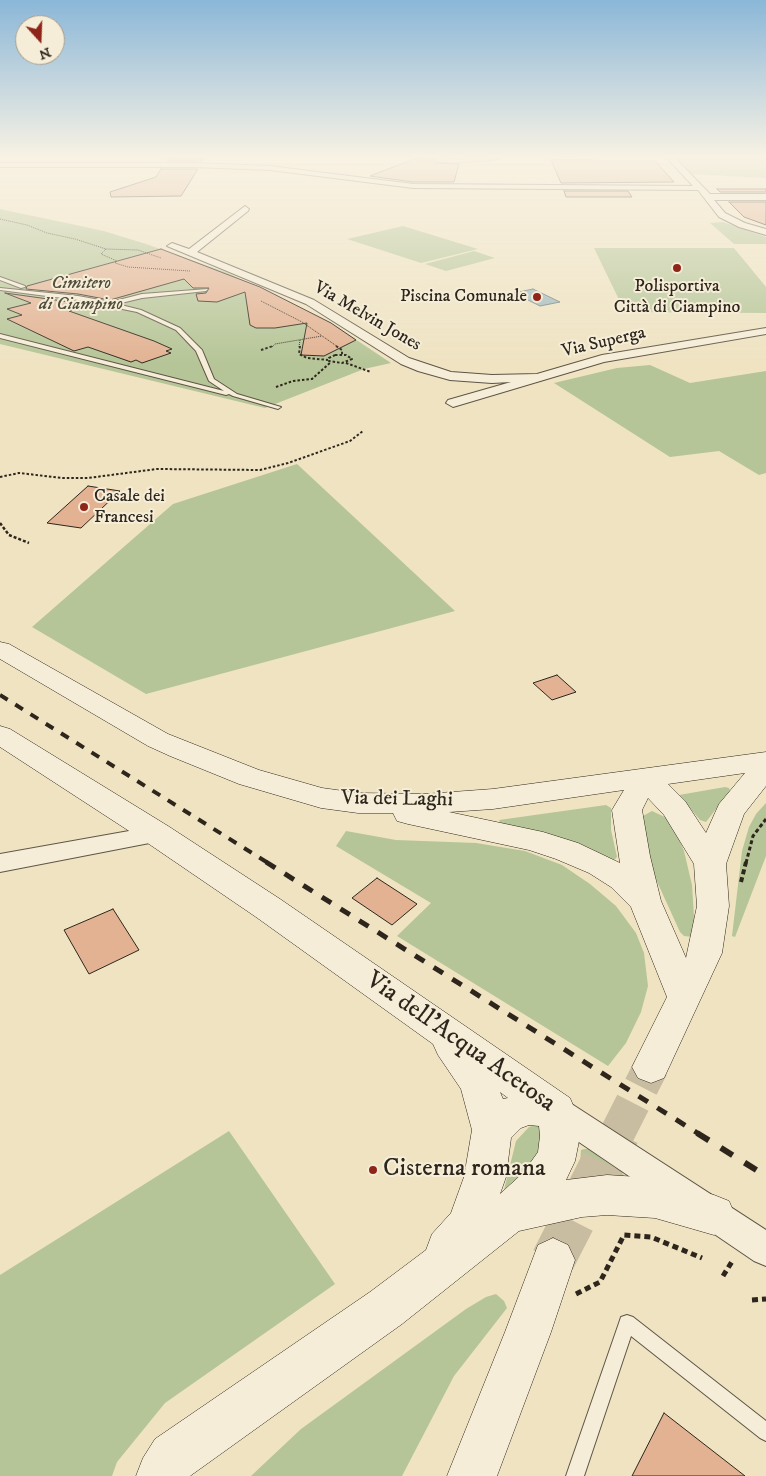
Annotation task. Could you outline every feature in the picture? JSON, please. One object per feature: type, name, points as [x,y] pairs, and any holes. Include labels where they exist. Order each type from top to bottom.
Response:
[{"type":"main road","name":"Via dei Laghi","points":[[0,649],[158,740],[249,777],[321,798],[358,803],[425,804],[492,799],[766,761]]},
{"type":"main road","name":"Via dell'Acqua Acetosa","points":[[0,735],[157,834],[433,1023],[556,1110]]},
{"type":"main road","points":[[651,1067],[705,953],[713,906],[710,864],[730,811],[750,784],[766,768]]},
{"type":"main road","points":[[684,996],[645,901],[634,856],[626,810],[645,778],[676,808],[710,864]]},
{"type":"main road","points":[[358,803],[532,840],[567,851],[600,865],[622,879],[645,901]]},
{"type":"main road","points":[[412,1287],[467,1226],[485,1177],[492,1130],[485,1102],[477,1081],[458,1053],[433,1023]]},
{"type":"main road","points":[[161,1476],[173,1457],[386,1308],[508,1214],[538,1187],[556,1161],[560,1148],[556,1110],[529,1108],[508,1115],[492,1130]]},
{"type":"main road","points":[[508,1214],[582,1197],[608,1195],[655,1198],[714,1215]]},
{"type":"main road","points":[[472,1476],[528,1332],[564,1277]]},
{"type":"street","points":[[190,253],[223,227]]},
{"type":"street","points":[[748,227],[766,232]]},
{"type":"street","name":"Via Melvin Jones","points":[[172,246],[227,266],[310,302],[405,361],[422,368],[450,376],[468,378],[492,380],[534,378]]},
{"type":"street","name":"Via Superga","points":[[452,403],[602,359],[766,331]]},
{"type":"street","points":[[0,864],[157,834]]},
{"type":"street","name":"Via dell'Acqua Acetosa","points":[[556,1110],[766,1249]]},
{"type":"lane","points":[[0,278],[38,293]]},
{"type":"lane","points":[[0,289],[112,304],[139,311],[178,329],[199,350],[211,380],[235,395]]},
{"type":"lane","points":[[112,304],[142,296],[206,290]]},
{"type":"lane","points":[[0,336],[278,407]]},
{"type":"lane","points":[[575,1476],[628,1323],[766,1432]]},
{"type":"path","points":[[32,227],[47,233],[75,238],[106,249],[138,250],[163,259]]},
{"type":"path","points":[[106,249],[101,254],[117,261],[115,263],[128,267],[194,271],[186,268]]},
{"type":"path","points":[[260,300],[302,322],[342,350],[342,355]]},
{"type":"path","points":[[261,350],[271,348],[275,344],[322,336]]},
{"type":"path","points":[[300,340],[298,354],[307,358],[346,362],[371,372]]},
{"type":"path","points":[[328,360],[332,356],[342,355],[351,357],[351,360],[346,362]]},
{"type":"path","points":[[276,387],[293,381],[312,379],[332,362]]},
{"type":"path","points":[[0,477],[19,473],[63,478],[88,478],[157,469],[260,470],[288,463],[350,441],[363,430]]},
{"type":"path","points":[[0,522],[9,535],[29,543]]},
{"type":"path","points":[[741,884],[754,836],[766,819]]},
{"type":"path","points":[[564,1277],[600,1282],[624,1235],[651,1237],[702,1258]]},
{"type":"path","points":[[752,1300],[766,1299]]},
{"type":"green space","name":"Cimitero di Ciampino","points":[[0,227],[85,227],[146,244],[228,273],[331,323],[391,363],[364,369],[265,408],[0,344]]},
{"type":"green space","points":[[406,227],[478,249],[421,263],[347,239]]},
{"type":"green space","points":[[714,227],[737,227],[766,237],[766,244],[734,244]]},
{"type":"green space","name":"Polisportiva Città di Ciampino","points":[[594,248],[734,248],[766,287],[766,313],[625,312]]},
{"type":"green space","points":[[474,251],[495,258],[446,271],[425,264]]},
{"type":"green space","points":[[650,365],[690,383],[766,371],[766,473],[759,475],[719,451],[670,457],[554,383],[617,368]]},
{"type":"green space","points":[[297,464],[455,611],[146,694],[32,627],[173,504]]},
{"type":"green space","points":[[725,787],[729,788],[730,791],[706,822],[700,820],[679,795]]},
{"type":"green space","points":[[766,803],[766,856],[735,937],[732,936],[742,851],[749,827],[756,814]]},
{"type":"green space","points":[[606,805],[611,808],[611,830],[617,857],[614,860],[544,832],[501,824],[499,820]]},
{"type":"green space","points":[[652,811],[669,819],[684,851],[692,885],[695,933],[692,937],[684,936],[680,932],[654,875],[640,825],[643,816]]},
{"type":"green space","points":[[346,831],[396,840],[476,843],[525,851],[562,865],[590,884],[616,906],[636,933],[644,953],[648,986],[641,1012],[626,1043],[608,1066],[397,936],[431,903],[336,846]]},
{"type":"green space","points":[[541,1125],[544,1131],[535,1164],[504,1190],[516,1141],[529,1127]]},
{"type":"green space","points":[[229,1131],[335,1284],[165,1403],[117,1462],[112,1476],[0,1476],[0,1275]]},
{"type":"green space","points":[[588,1149],[622,1173],[626,1178],[579,1179],[581,1150]]},
{"type":"green space","points":[[496,1294],[504,1301],[507,1308],[454,1376],[402,1476],[251,1476],[301,1429],[466,1309],[486,1297]]},
{"type":"water","name":"Piscina Comunale","points":[[533,289],[560,302],[540,306],[514,293]]},
{"type":"building","points":[[161,249],[260,287],[331,323],[356,340],[324,356],[301,355],[307,323],[275,328],[256,328],[250,325],[245,292],[217,302],[198,301],[196,294],[206,293],[209,288],[193,288],[184,279],[110,300],[78,294],[26,289],[27,286]]},
{"type":"building","points":[[5,293],[91,305],[69,311],[154,341],[172,349],[166,351],[171,353],[142,363],[136,360],[131,362],[88,347],[74,351],[7,319],[22,315],[7,309],[31,303]]},
{"type":"building","name":"Casale dei Francesi","points":[[88,486],[120,491],[81,528],[47,523]]},
{"type":"building","points":[[557,675],[576,692],[552,700],[533,683]]},
{"type":"building","points":[[377,878],[417,904],[392,925],[352,898]]},
{"type":"building","points":[[113,909],[139,950],[89,974],[64,930]]},
{"type":"building","points":[[664,1413],[745,1476],[632,1476]]},
{"type":"tunnel","points":[[617,1134],[651,1067]]},
{"type":"tunnel","points":[[553,1260],[618,1133]]},
{"type":"railway","points":[[0,695],[268,863]]},
{"type":"railway","points":[[266,862],[699,1134]]},
{"type":"railway","points":[[697,1133],[766,1176]]},
{"type":"place","name":"Polisportiva Città di Ciampino","points":[[677,268]]},
{"type":"place","name":"Piscina Comunale","points":[[537,297]]},
{"type":"place","name":"Casale dei Francesi","points":[[84,507]]},
{"type":"place","name":"Cisterna romana","points":[[373,1170]]}]
